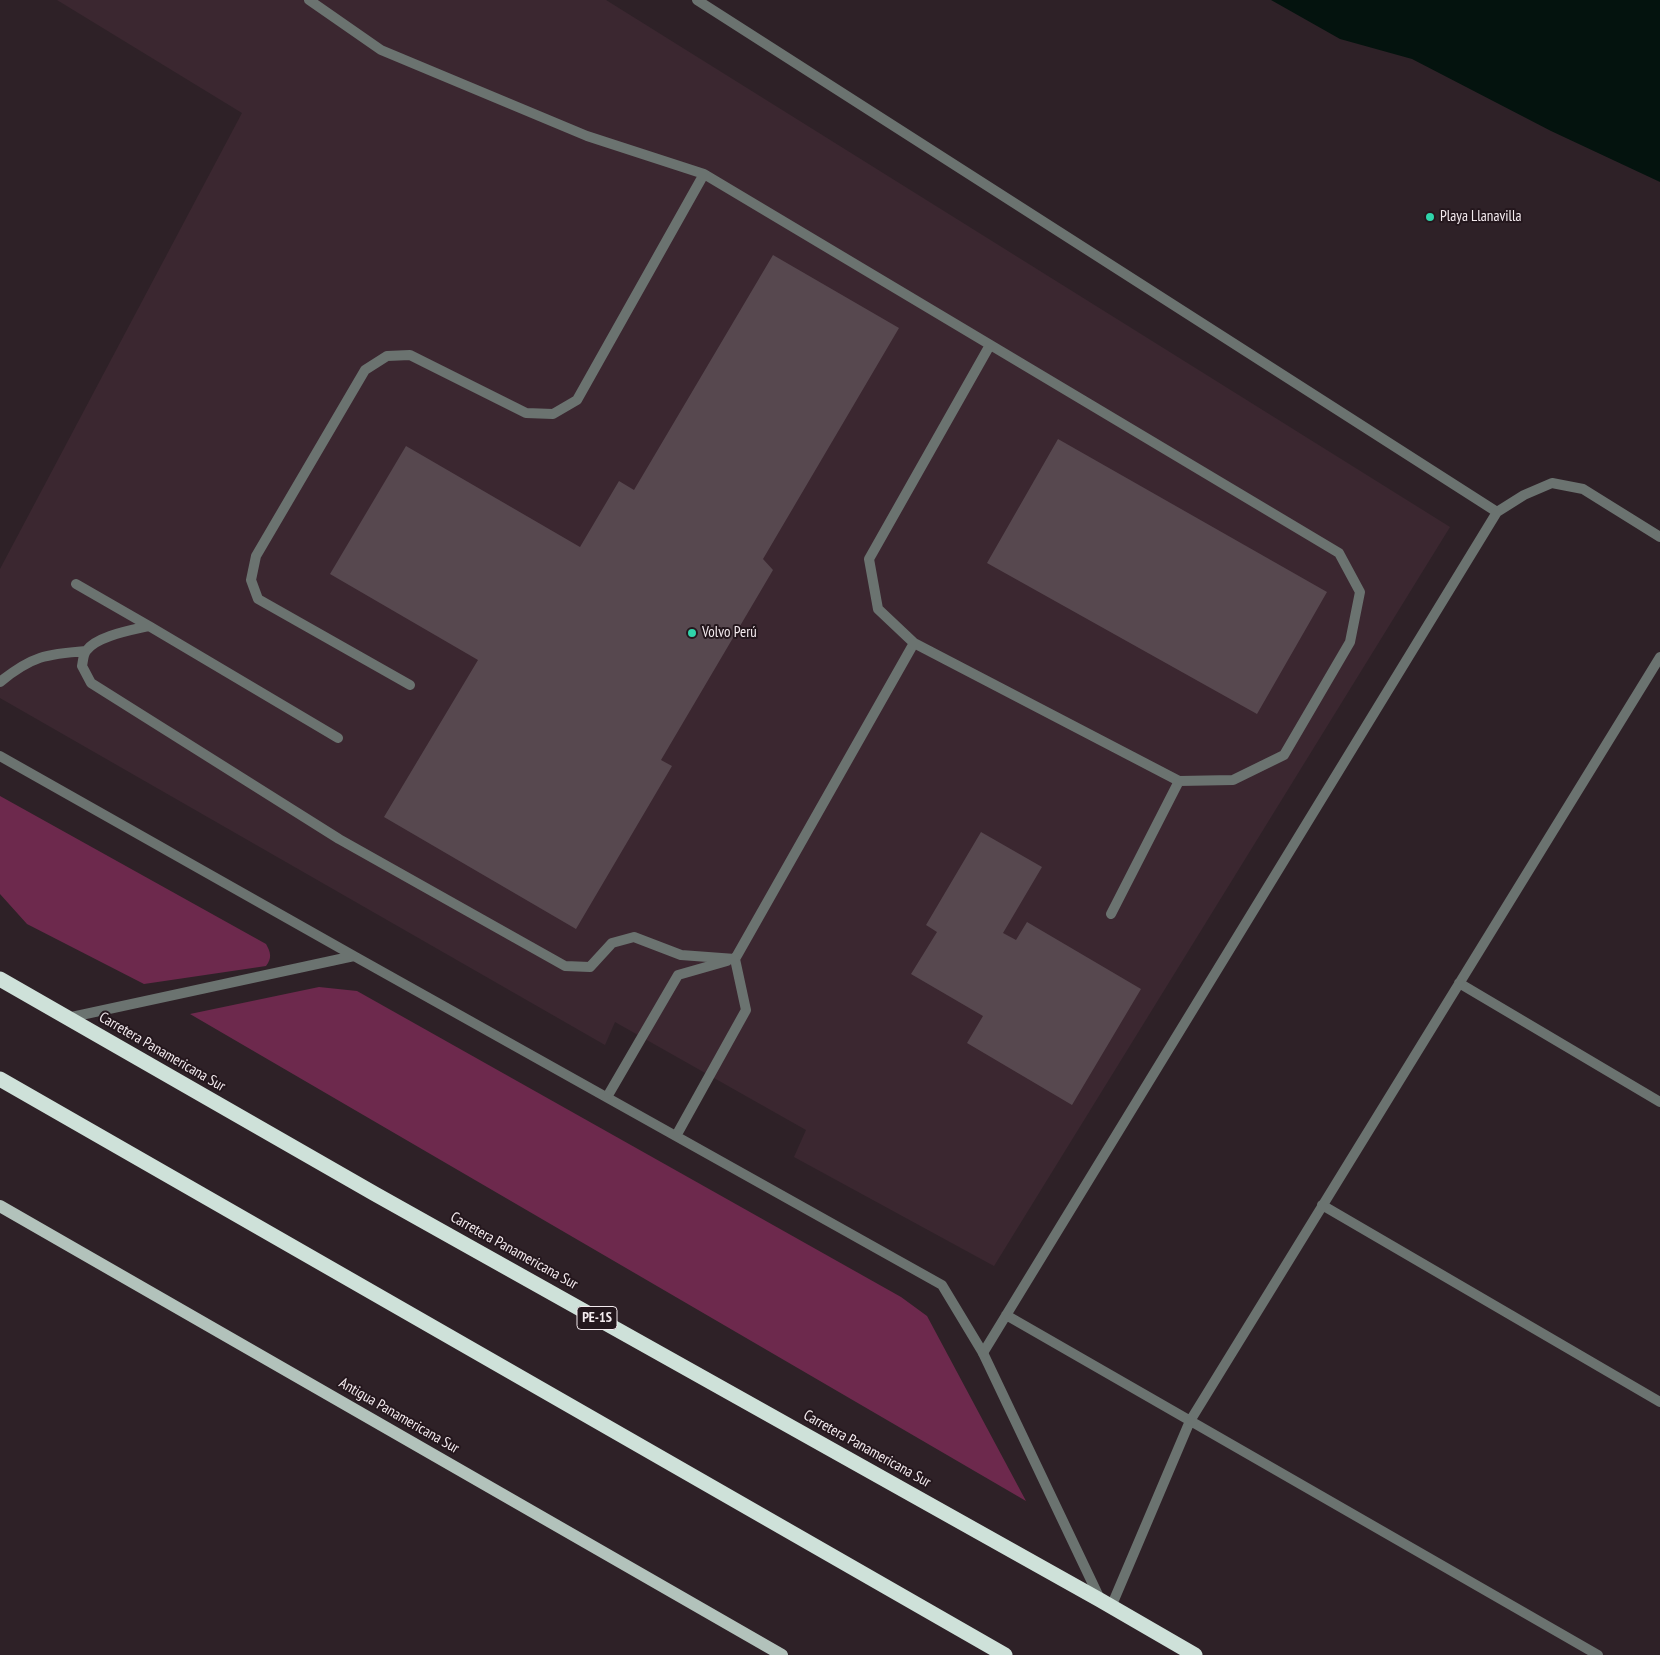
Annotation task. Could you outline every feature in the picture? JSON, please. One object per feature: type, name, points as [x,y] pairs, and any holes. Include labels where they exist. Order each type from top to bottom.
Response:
[{"type":"highway","name":"Carretera Panamericana Sur","points":[[0,979],[384,1199],[1106,1603],[1195,1655]]},
{"type":"highway","points":[[0,1080],[1005,1655]]},
{"type":"main road","name":"Antigua Panamericana Sur","points":[[0,1206],[782,1655]]},
{"type":"street","points":[[309,0],[381,50],[587,136],[704,174],[1339,553],[1360,592],[1350,642],[1284,755],[1233,780],[1179,781],[914,643],[878,609],[869,559],[990,345]]},
{"type":"street","points":[[697,0],[1497,512]]},
{"type":"street","points":[[410,686],[258,599],[252,580],[256,556],[261,547],[365,370],[387,356],[410,355],[526,413],[553,414],[576,400],[704,174]]},
{"type":"street","points":[[983,1352],[1497,512],[1524,495],[1552,483],[1583,489],[1660,537]]},
{"type":"street","points":[[76,584],[338,738]]},
{"type":"street","points":[[0,682],[18,668],[38,658],[55,653],[86,651],[100,640],[121,632],[149,626]]},
{"type":"street","points":[[676,1136],[746,1010],[735,959],[914,643]]},
{"type":"street","points":[[86,651],[82,666],[91,683],[339,839],[565,966],[590,968],[612,943],[634,937],[681,955],[735,959]]},
{"type":"street","points":[[1106,1603],[1190,1421],[1660,657]]},
{"type":"street","points":[[0,756],[942,1285],[983,1352],[1106,1603]]},
{"type":"street","points":[[1111,914],[1179,781]]},
{"type":"street","points":[[67,1018],[354,956]]},
{"type":"street","points":[[607,1097],[678,975],[735,959]]},
{"type":"street","points":[[1460,983],[1660,1102]]},
{"type":"street","points":[[1322,1205],[1660,1402]]},
{"type":"street","points":[[1006,1315],[1598,1655]]},
{"type":"shaded area","name":"Volvo Perú","points":[[57,0],[606,0],[1450,527],[994,1266],[794,1157],[806,1130],[615,1022],[605,1045],[0,698],[0,569],[242,113]]},
{"type":"shaded area","points":[[1271,0],[1660,0],[1660,182],[1551,131],[1412,59],[1340,39]]},
{"type":"shaded area","points":[[0,796],[266,944],[270,955],[268,963],[266,966],[144,984],[27,924],[0,894]]},
{"type":"shaded area","points":[[319,987],[357,991],[901,1297],[927,1316],[1026,1501],[190,1014]]},
{"type":"building","points":[[773,255],[899,328],[763,559],[773,570],[661,760],[672,766],[576,929],[384,817],[478,660],[330,574],[406,446],[580,547],[619,481],[634,490]]},
{"type":"building","points":[[1058,439],[1327,592],[1257,714],[987,563]]},
{"type":"building","points":[[981,832],[1042,867],[1003,933],[1016,940],[1027,922],[1141,989],[1072,1105],[967,1043],[983,1016],[911,974],[937,932],[926,925]]},
{"type":"place","name":"Playa Llanavilla","points":[[1430,217]]},
{"type":"place","name":"Volvo Perú","points":[[692,633]]}]
